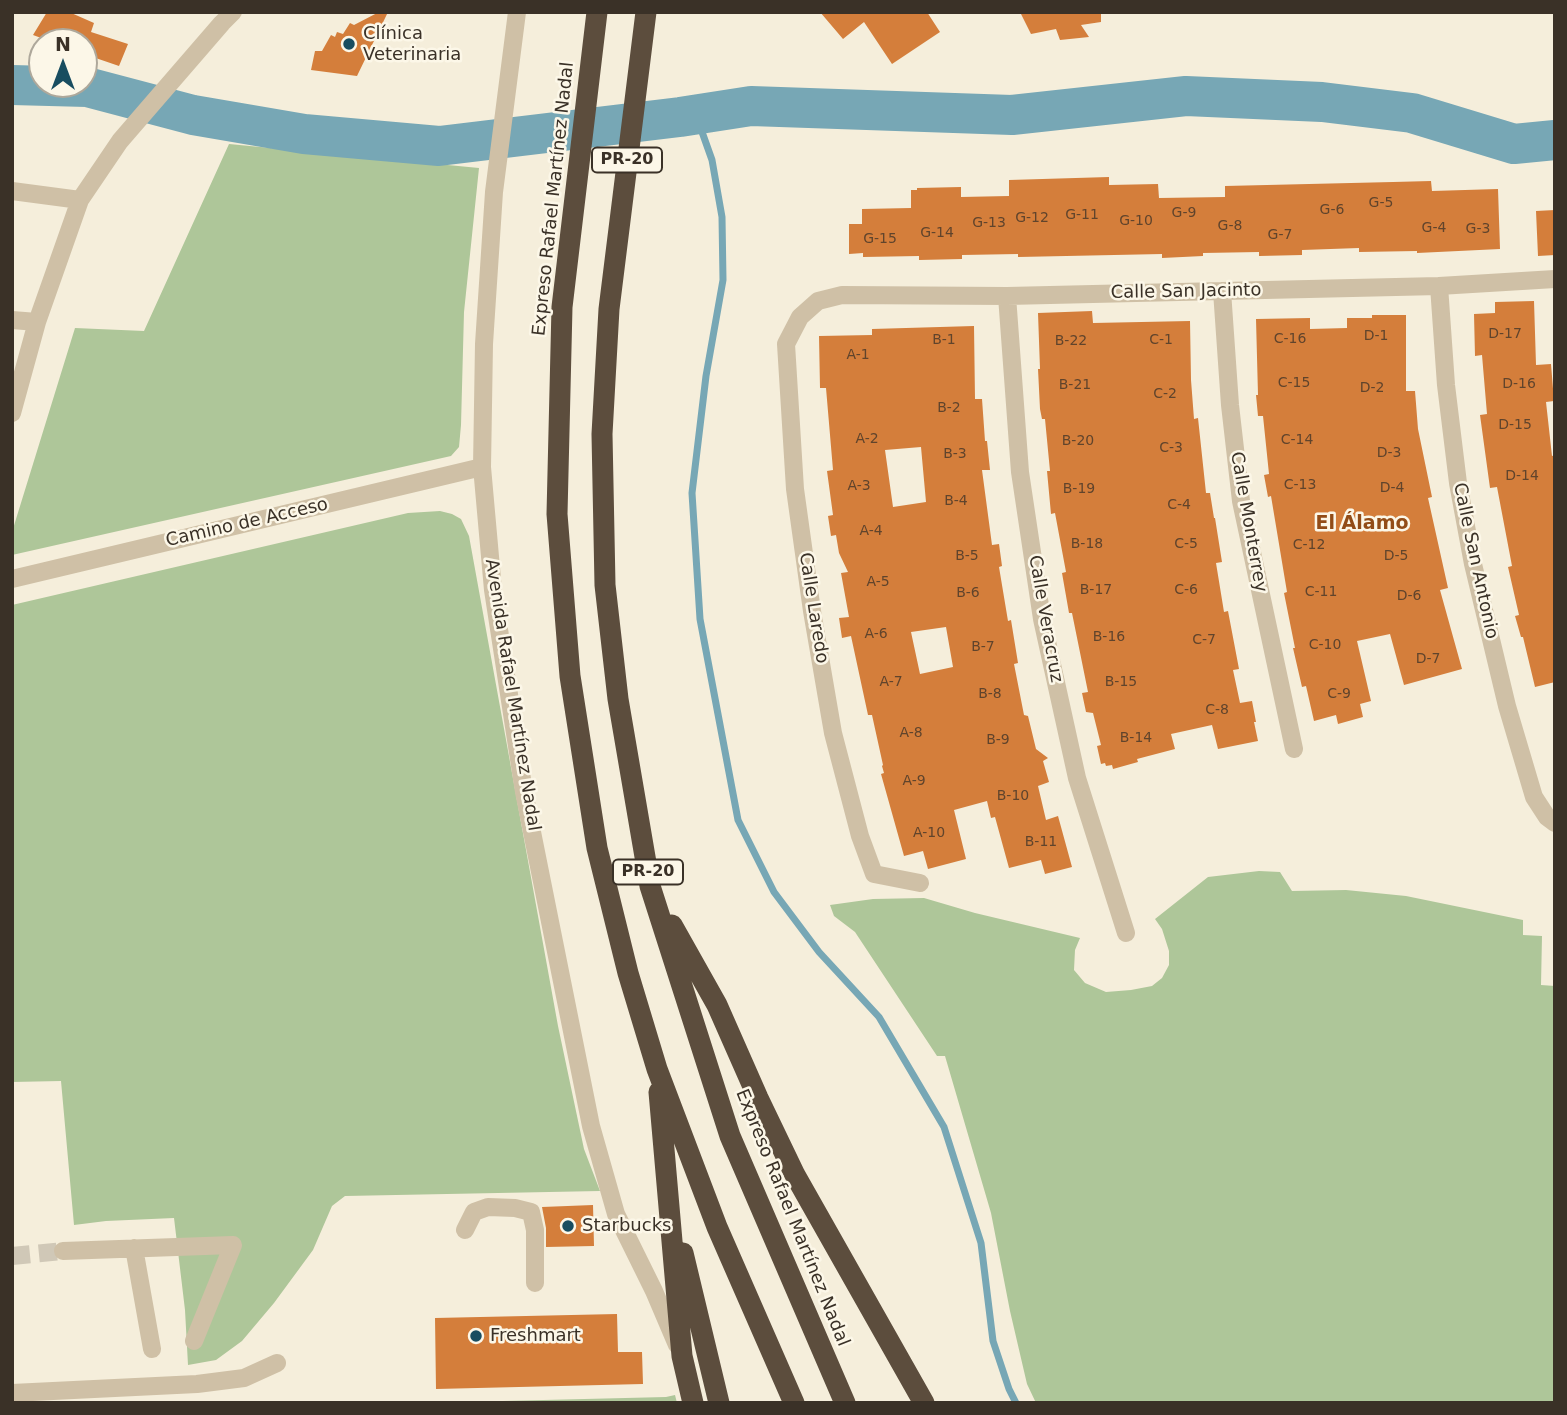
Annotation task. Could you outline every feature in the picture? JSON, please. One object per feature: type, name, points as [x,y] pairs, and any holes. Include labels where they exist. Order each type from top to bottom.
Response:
[{"type":"highway","name":"Expreso Rafael Martínez Nadal","points":[[597,12],[562,307],[558,514],[570,676],[597,848],[628,973],[657,1069],[717,1227],[794,1403]]},
{"type":"highway","name":"Expreso Rafael Martínez Nadal","points":[[646,12],[609,309],[602,434],[605,585],[618,699],[650,886],[730,1136],[845,1403]]},
{"type":"highway","points":[[650,886],[717,1005],[795,1175],[924,1403]]},
{"type":"highway","points":[[657,1069],[682,1356],[693,1403]]},
{"type":"highway","points":[[666,1186],[719,1403]]},
{"type":"street","name":"Avenida Rafael Martínez Nadal","points":[[517,12],[494,192],[484,344],[482,467],[493,590],[524,792],[591,1126],[616,1214],[682,1356]]},
{"type":"street","points":[[12,412],[37,322],[80,200],[120,141],[200,48],[222,16]]},
{"type":"street","points":[[12,191],[80,200]]},
{"type":"street","name":"Calle San Jacinto","points":[[818,301],[842,295],[1007,296],[1439,286],[1555,279]]},
{"type":"street","name":"Calle San Antonio","points":[[1439,286],[1446,385],[1458,483],[1473,564],[1507,706],[1534,797],[1547,817],[1555,823]]},
{"type":"street","name":"Calle Monterrey","points":[[1222,291],[1230,405],[1241,501],[1294,749]]},
{"type":"street","name":"Calle Veracruz","points":[[1007,296],[1020,472],[1042,619],[1077,778],[1126,933]]},
{"type":"street","name":"Calle Laredo","points":[[818,301],[800,317],[786,344],[795,489],[833,733],[860,836],[874,874],[920,883]]},
{"type":"street","points":[[12,320],[37,322]]},
{"type":"street","name":"Camino de Acceso","points":[[12,579],[482,467]]},
{"type":"street","points":[[465,1230],[474,1212],[488,1207],[515,1208],[531,1212],[535,1230],[535,1283]]},
{"type":"street","points":[[63,1251],[233,1245],[194,1341]]},
{"type":"street","points":[[134,1248],[152,1349]]},
{"type":"street","points":[[12,1393],[197,1384],[244,1378],[277,1363]]},
{"type":"green space","points":[[229,144],[479,168],[464,312],[459,447],[451,456],[12,555],[12,532],[75,328],[144,331]]},
{"type":"green space","points":[[440,511],[461,519],[469,536],[558,1026],[584,1149],[600,1191],[345,1196],[332,1206],[313,1250],[242,1341],[216,1360],[188,1365],[185,1310],[174,1218],[74,1225],[61,1081],[12,1082],[12,605],[408,513]]},
{"type":"green space","points":[[1259,871],[1280,872],[1292,891],[1346,890],[1406,896],[1523,920],[1523,935],[1542,936],[1541,985],[1555,986],[1555,1403],[1036,1403],[1027,1384],[991,1213],[945,1056],[937,1056],[855,932],[834,916],[830,905],[873,899],[924,898],[1080,938],[1075,950],[1074,970],[1085,983],[1106,992],[1152,986],[1162,978],[1169,965],[1169,951],[1162,929],[1155,919],[1208,877]]},
{"type":"green space","points":[[675,1395],[677,1403],[421,1403],[666,1397]]},
{"type":"building","points":[[47,12],[69,12],[94,23],[92,28],[37,28]]},
{"type":"building","name":"Clínica Veterinaria","points":[[379,12],[388,12],[357,76],[311,70],[315,51],[322,51],[331,35],[335,37],[337,32],[343,34],[350,23],[354,25]]},
{"type":"building","points":[[820,12],[927,12],[940,32],[892,64],[864,22],[843,39]]},
{"type":"building","points":[[1020,12],[1101,12],[1101,22],[1081,25],[1089,37],[1060,40],[1056,29],[1031,34]]},
{"type":"building","points":[[98,34],[128,44],[119,66],[98,59]]},
{"type":"building","points":[[1109,177],[1109,185],[1158,184],[1159,198],[1225,197],[1225,186],[1431,181],[1432,191],[1498,189],[1500,249],[1417,253],[1359,252],[1359,248],[1302,250],[1302,255],[1259,256],[1259,252],[1203,253],[1203,256],[1162,258],[1162,254],[1018,257],[1018,254],[962,255],[962,259],[919,260],[919,256],[863,257],[863,253],[849,254],[849,224],[862,224],[862,209],[911,208],[911,190],[917,188],[961,187],[961,197],[1009,196],[1009,180]]},
{"type":"building","points":[[1555,210],[1555,255],[1538,256],[1536,211]]},
{"type":"building","points":[[1534,301],[1536,365],[1551,364],[1554,401],[1546,402],[1552,456],[1555,455],[1555,682],[1535,687],[1515,616],[1519,615],[1508,567],[1512,566],[1497,487],[1490,488],[1480,415],[1487,414],[1482,355],[1475,356],[1474,314],[1495,313],[1495,302]]},
{"type":"building","points":[[1092,311],[1093,323],[1190,321],[1194,419],[1198,418],[1206,493],[1210,493],[1222,562],[1216,563],[1224,612],[1228,611],[1239,669],[1233,670],[1240,703],[1252,701],[1258,741],[1218,749],[1212,725],[1171,734],[1175,749],[1137,759],[1138,762],[1113,769],[1112,765],[1101,764],[1097,746],[1101,745],[1093,713],[1086,712],[1082,693],[1088,692],[1072,613],[1069,613],[1062,573],[1066,572],[1055,513],[1051,514],[1047,471],[1050,471],[1045,419],[1042,419],[1040,409],[1038,369],[1038,313]]},
{"type":"building","points":[[1372,315],[1406,315],[1406,391],[1415,391],[1418,429],[1432,497],[1428,498],[1448,588],[1440,590],[1462,669],[1404,685],[1390,634],[1357,641],[1371,701],[1360,704],[1363,717],[1338,724],[1336,715],[1314,721],[1306,686],[1302,687],[1293,648],[1271,496],[1268,497],[1264,475],[1269,474],[1263,416],[1258,416],[1256,395],[1256,319],[1310,318],[1310,329],[1347,328],[1347,318],[1372,318]]},
{"type":"building","points":[[974,326],[975,399],[982,399],[987,441],[990,470],[982,470],[992,545],[999,544],[1002,566],[999,567],[1008,621],[1011,620],[1018,663],[1014,664],[1024,715],[1028,716],[1036,749],[1048,758],[1043,761],[1049,782],[1038,786],[1046,820],[1058,816],[1072,867],[1045,874],[1041,860],[1009,868],[995,817],[991,818],[987,801],[954,810],[966,859],[928,869],[923,851],[904,856],[881,774],[884,773],[883,765],[872,715],[868,715],[851,636],[842,638],[839,618],[849,617],[841,573],[848,572],[839,553],[836,535],[831,536],[828,516],[833,515],[827,471],[833,470],[826,388],[820,388],[819,336],[872,335],[872,329]],"holes":[[[921,447],[926,502],[893,507],[885,450]],[[946,627],[953,667],[920,674],[911,632]]]},
{"type":"building","name":"Starbucks","points":[[593,1205],[594,1246],[546,1247],[542,1207]]},
{"type":"building","points":[[617,1314],[618,1352],[642,1352],[643,1384],[436,1389],[435,1318]]},
{"type":"waterway","points":[[12,85],[87,87],[193,115],[304,134],[439,146],[751,106],[1012,115],[1186,96],[1322,102],[1412,113],[1514,144],[1555,140]]},
{"type":"waterway","points":[[696,115],[712,160],[722,217],[723,280],[706,376],[692,493],[700,619],[738,820],[774,892],[819,952],[879,1017],[944,1127],[981,1243],[993,1341],[1016,1403]]},
{"type":"tunnel","points":[[12,1256],[63,1251]]},
{"type":"place","name":"Clínica Veterinaria","points":[[349,44]]},
{"type":"place","name":"Starbucks","points":[[568,1226]]},
{"type":"place","name":"Freshmart","points":[[476,1336]]},
{"type":"district","name":"El Álamo","points":[[1362,524]]}]
